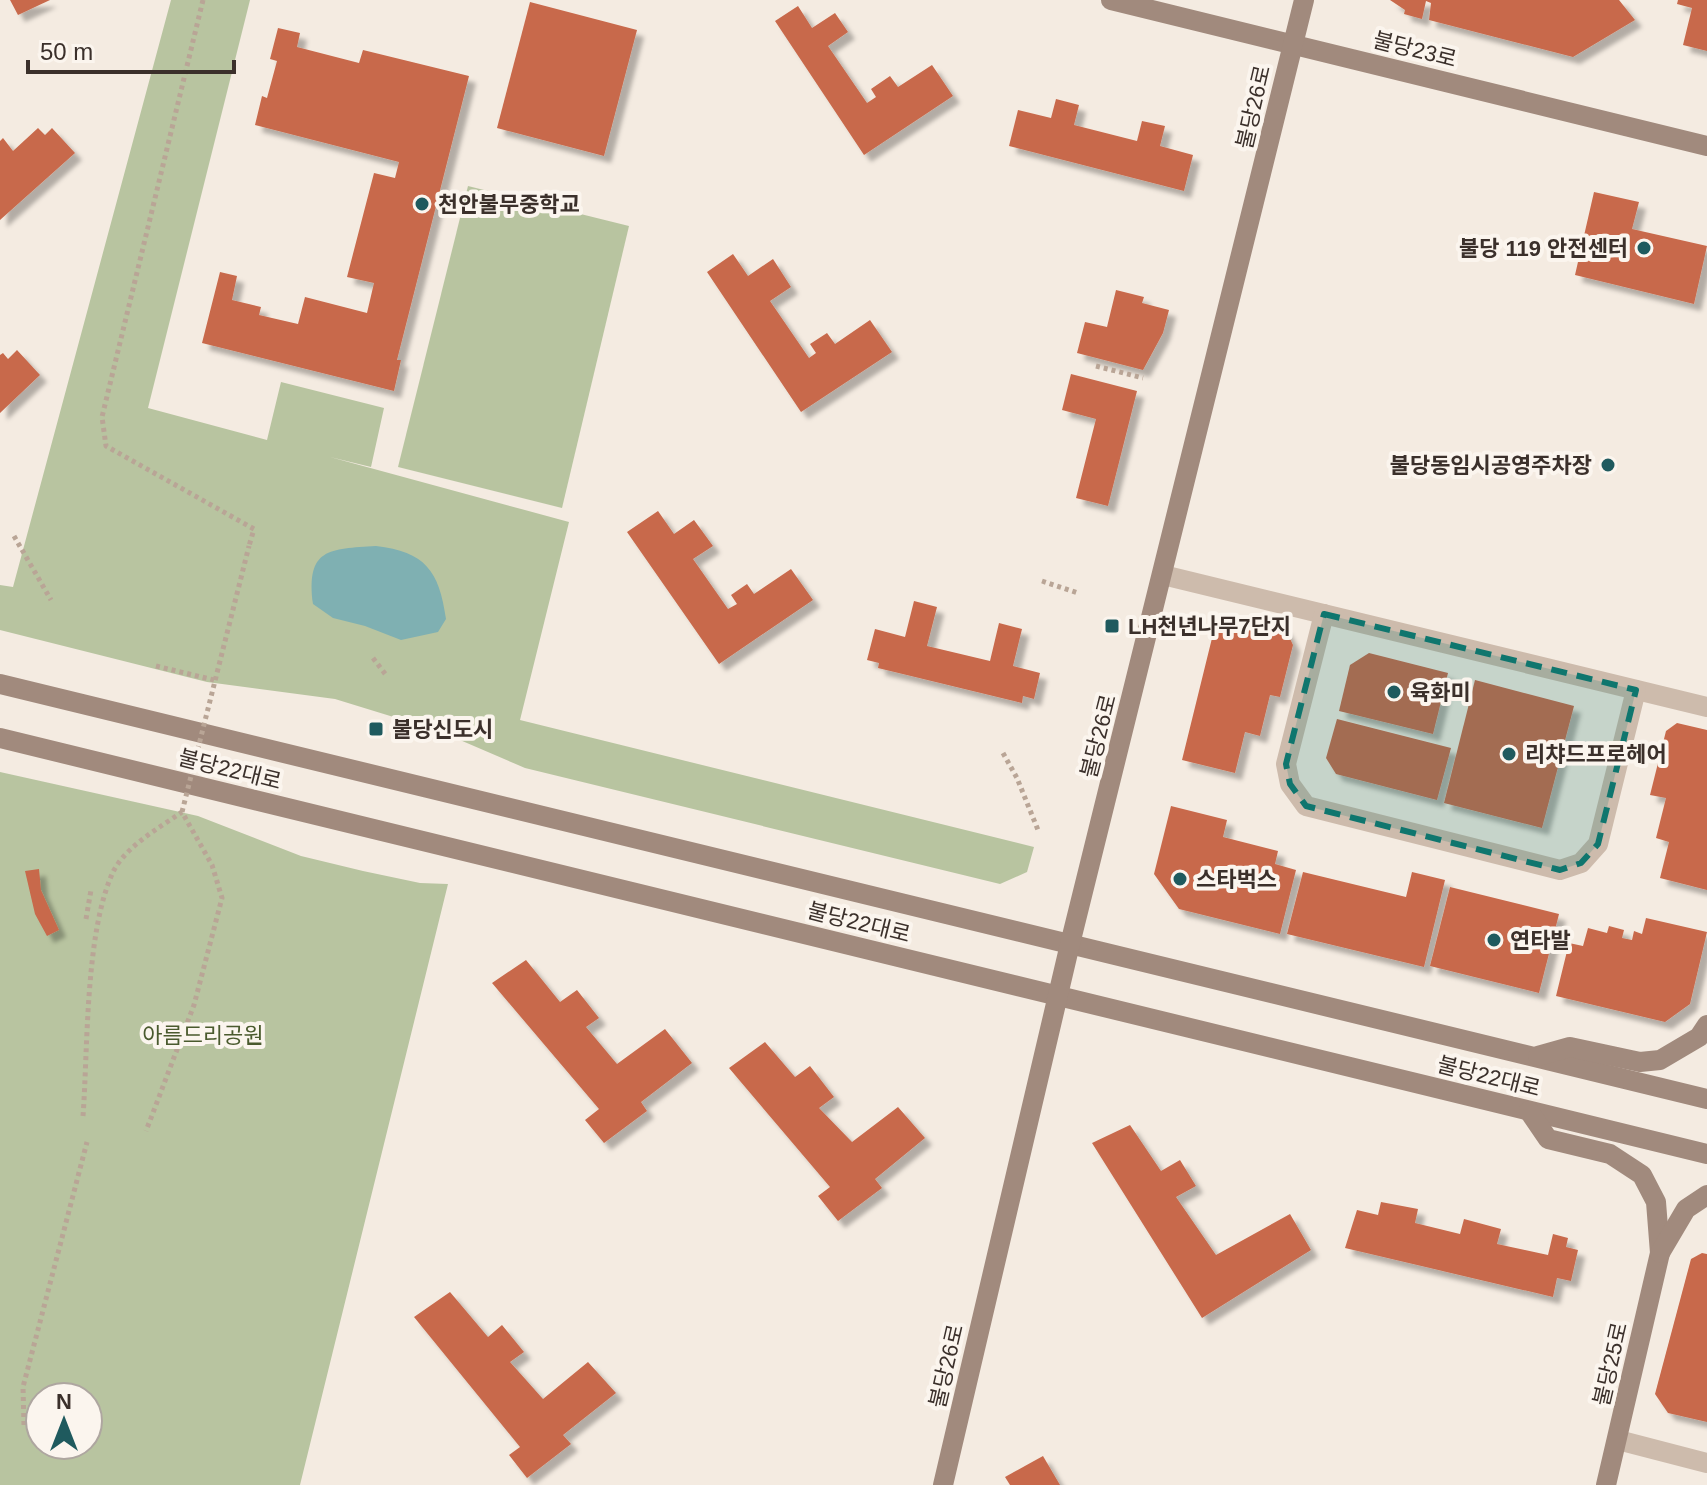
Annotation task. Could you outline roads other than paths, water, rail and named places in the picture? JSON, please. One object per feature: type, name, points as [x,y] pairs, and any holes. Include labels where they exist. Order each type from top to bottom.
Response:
[{"type":"main road","name":"불당23로","points":[[1111,0],[1293,42],[1707,146]]},
{"type":"main road","name":"불당26로","points":[[943,1485],[1070,944],[1304,0]]},
{"type":"main road","name":"불당22대로","points":[[0,684],[1707,1099]]},
{"type":"main road","name":"불당22대로","points":[[0,738],[1707,1154]]},
{"type":"main road","points":[[1535,1057],[1570,1047],[1640,1062],[1660,1060],[1699,1037],[1707,1025]]},
{"type":"main road","points":[[1529,1111],[1548,1139],[1610,1154],[1642,1175],[1656,1202],[1660,1253]]},
{"type":"main road","points":[[1660,1253],[1686,1209],[1707,1195]]},
{"type":"main road","name":"불당25로","points":[[1606,1485],[1660,1253]]},
{"type":"street","points":[[1163,575],[1707,707]]},
{"type":"street","points":[[1324,614],[1286,764],[1290,784],[1306,806],[1560,870],[1581,863],[1598,844],[1636,690]]},
{"type":"street","points":[[1618,1440],[1707,1463]]},
{"type":"water","points":[[376,546],[407,553],[427,566],[439,588],[446,619],[438,632],[401,640],[333,618],[313,604],[313,572],[324,555],[345,548]]},
{"type":"place","name":"천안불무중학교","points":[[422,204]]},
{"type":"place","name":"불당 119 안전센터","points":[[1644,248]]},
{"type":"place","name":"불당동임시공영주차장","points":[[1608,465]]},
{"type":"place","name":"LH천년나무7단지","points":[[1112,626]]},
{"type":"place","name":"육화미","points":[[1394,692]]},
{"type":"place","name":"불당신도시","points":[[376,729]]},
{"type":"place","name":"리챠드프로헤어","points":[[1509,754]]},
{"type":"place","name":"스타벅스","points":[[1180,879]]},
{"type":"place","name":"연타발","points":[[1494,940]]},
{"type":"park label","name":"아름드리공원","points":[[203,1035]]}]
